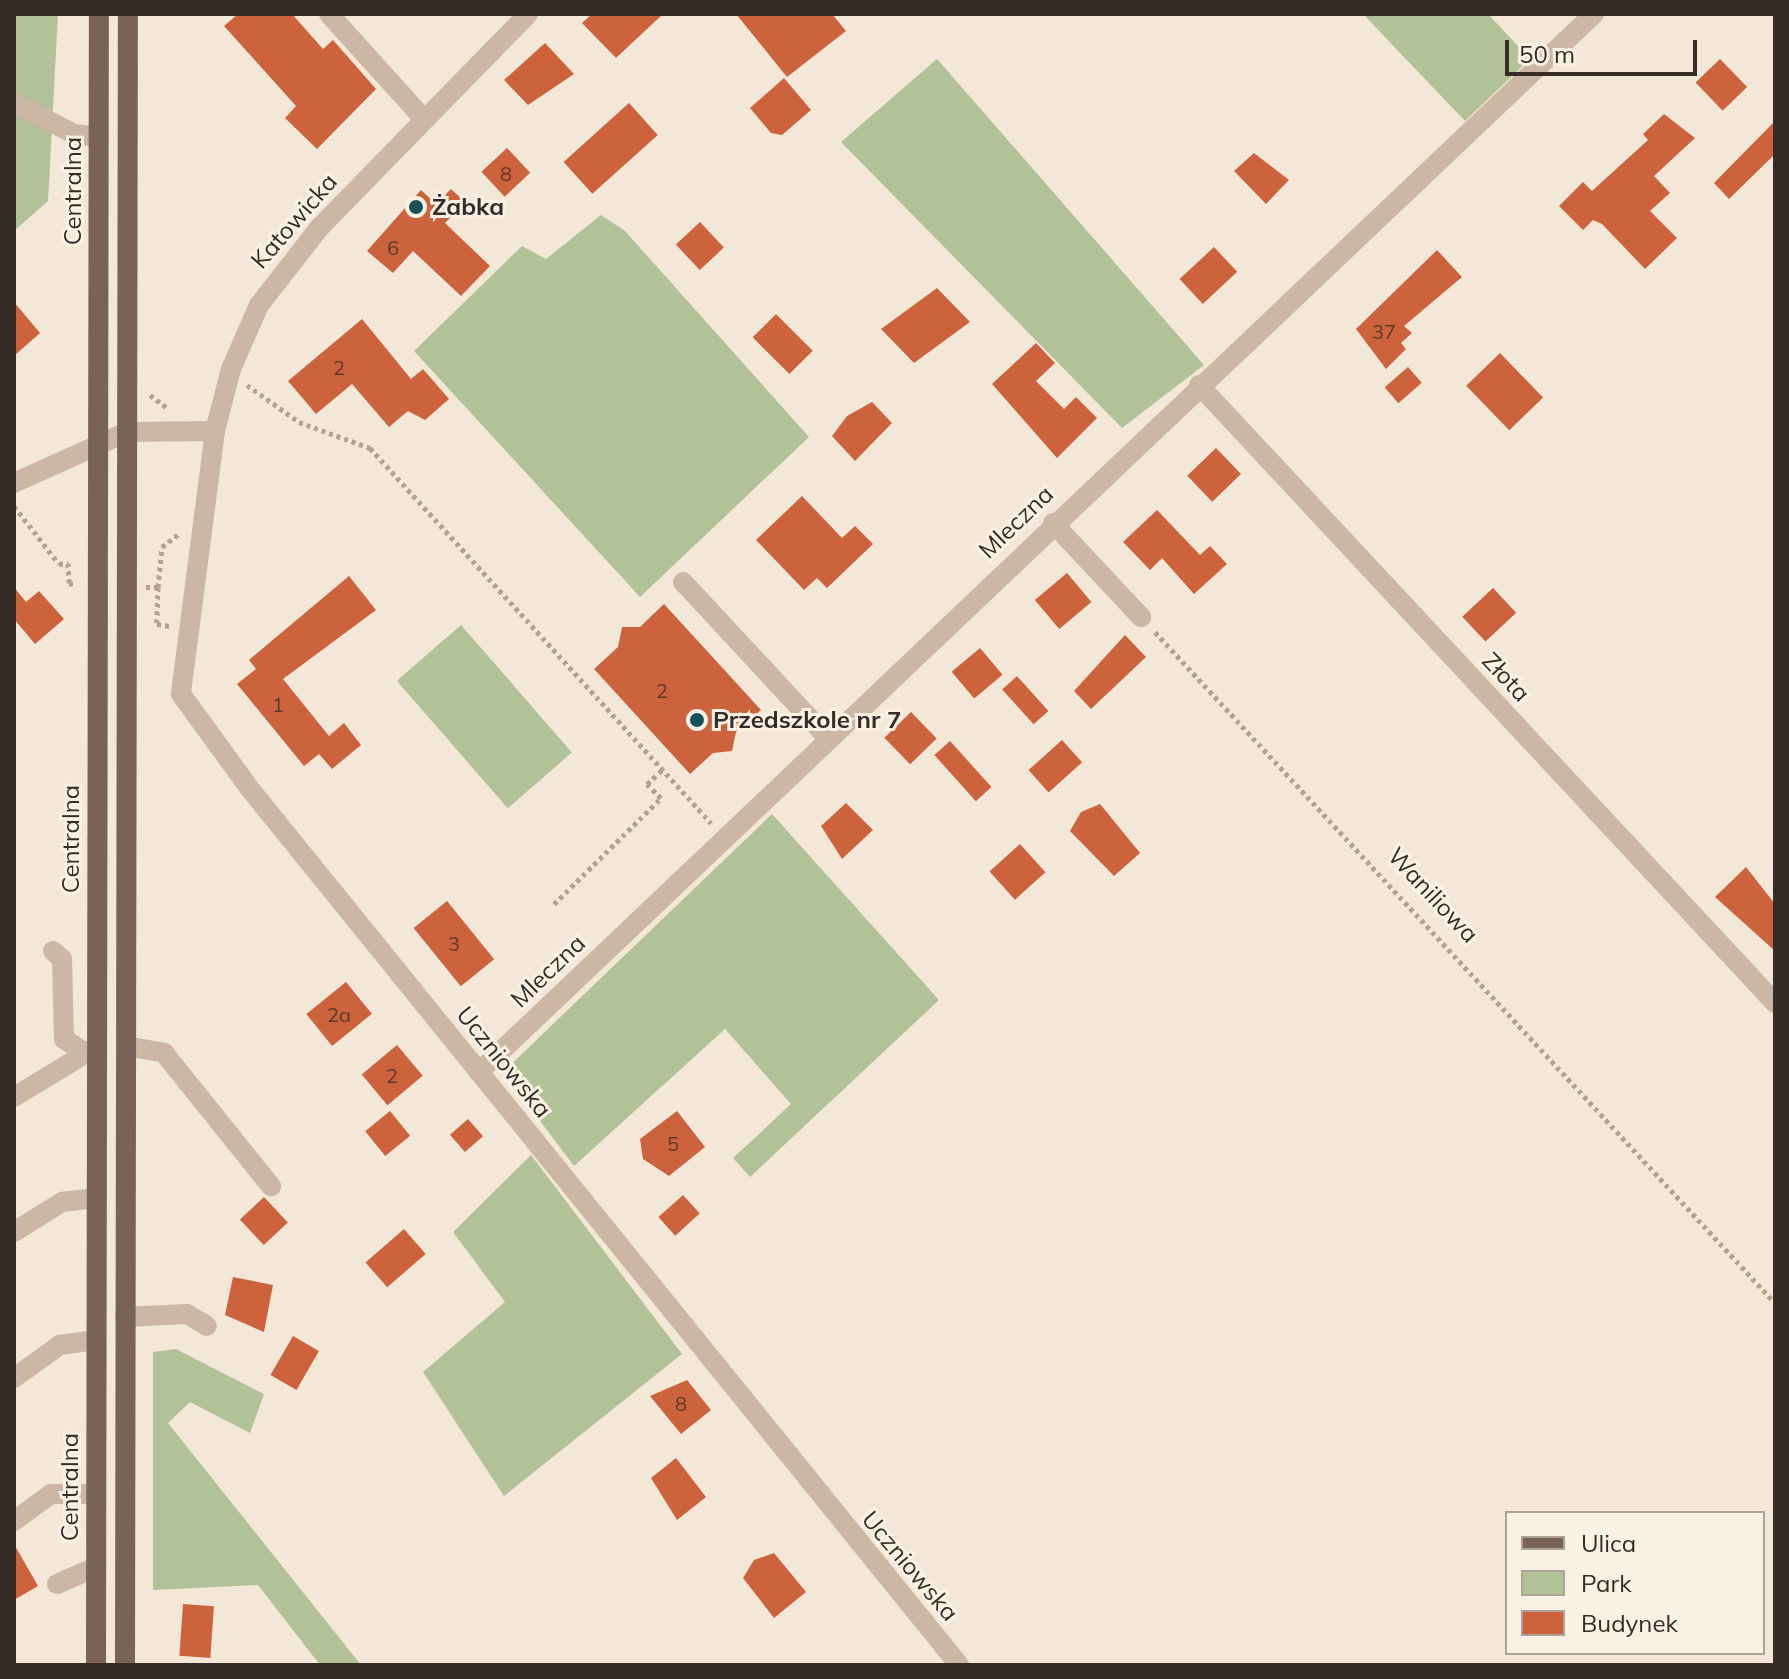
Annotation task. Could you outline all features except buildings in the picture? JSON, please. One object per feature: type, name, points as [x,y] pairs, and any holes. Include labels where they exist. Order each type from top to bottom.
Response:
[{"type":"main road","name":"Centralna","points":[[96,1665],[96,1198],[89,1049],[99,14]]},
{"type":"main road","points":[[125,1665],[128,14]]},
{"type":"street","points":[[329,14],[423,118]]},
{"type":"street","name":"Katowicka","points":[[215,431],[231,369],[259,305],[320,227],[423,118],[528,14]]},
{"type":"street","name":"Mleczna","points":[[479,1072],[1053,523],[1594,14]]},
{"type":"street","points":[[14,103],[74,134],[99,137]]},
{"type":"street","name":"Złota","points":[[1199,385],[1775,1003]]},
{"type":"street","points":[[14,483],[127,432],[215,431]]},
{"type":"street","name":"Uczniowska","points":[[215,431],[178,677],[188,711],[959,1665]]},
{"type":"street","points":[[1053,523],[1141,617]]},
{"type":"street","points":[[683,582],[828,738]]},
{"type":"street","points":[[53,951],[62,959],[64,1039],[89,1049]]},
{"type":"street","points":[[126,1046],[164,1053],[271,1186]]},
{"type":"street","points":[[14,1097],[89,1049]]},
{"type":"street","points":[[14,1232],[62,1202],[96,1198]]},
{"type":"street","points":[[125,1317],[187,1314],[207,1326]]},
{"type":"street","points":[[14,1378],[60,1345],[96,1340]]},
{"type":"street","points":[[14,1521],[51,1494],[96,1494]]},
{"type":"street","points":[[57,1584],[96,1567]]},
{"type":"path","points":[[242,394],[245,383],[299,422],[370,448],[725,838]]},
{"type":"path","points":[[147,386],[156,402],[181,410]]},
{"type":"path","points":[[158,587],[162,547],[205,510]]},
{"type":"path","name":"Waniliowa","points":[[1141,617],[1775,1303]]},
{"type":"path","points":[[554,904],[661,798],[647,784],[662,770]]},
{"type":"green space","points":[[14,14],[58,14],[48,201],[14,231]]},
{"type":"green space","points":[[1363,14],[1488,14],[1530,59],[1465,121]]},
{"type":"green space","points":[[937,59],[1204,365],[1122,428],[841,142]]},
{"type":"green space","points":[[601,215],[625,231],[809,437],[640,597],[414,351],[522,246],[546,259]]},
{"type":"green space","points":[[461,625],[572,753],[508,808],[397,681]]},
{"type":"green space","points":[[772,814],[939,1000],[750,1177],[733,1158],[791,1104],[725,1029],[574,1166],[503,1072]]},
{"type":"green space","points":[[531,1155],[682,1354],[504,1496],[423,1372],[505,1302],[453,1232]]},
{"type":"green space","points":[[176,1349],[264,1394],[250,1433],[190,1402],[168,1423],[361,1665],[320,1665],[258,1585],[153,1590],[153,1352]]},
{"type":"place","name":"Żabka","points":[[416,207]]},
{"type":"place","name":"Przedszkole nr 7","points":[[697,720]]}]
